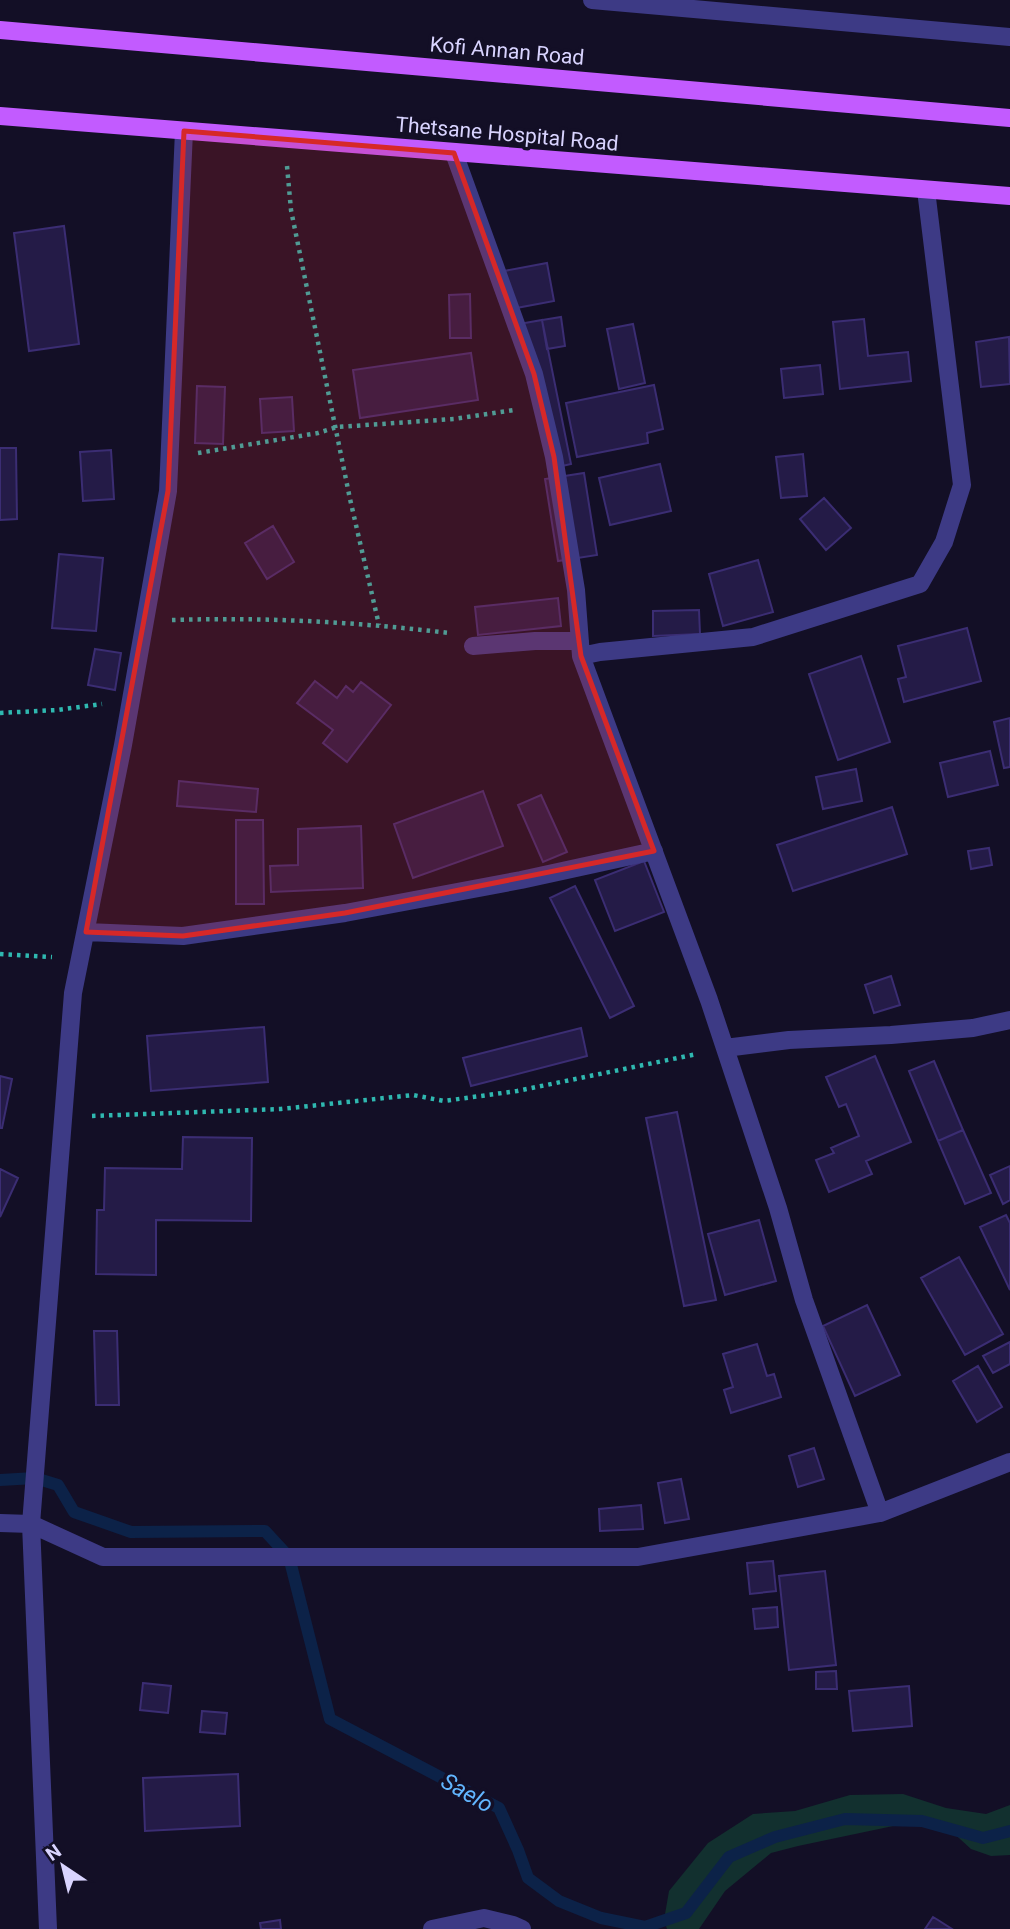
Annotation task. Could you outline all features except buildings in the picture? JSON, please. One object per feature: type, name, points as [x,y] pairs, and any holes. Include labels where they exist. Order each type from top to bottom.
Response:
[{"type":"main road","name":"Kofi Annan Road","points":[[0,30],[1010,118]]},
{"type":"main road","name":"Thetsane Hospital Road","points":[[0,116],[1010,196]]},
{"type":"street","points":[[592,0],[1010,37]]},
{"type":"street","points":[[48,1929],[31,1524],[73,993],[131,700],[168,491],[184,131]]},
{"type":"street","points":[[454,153],[534,374],[554,457],[576,590],[581,648],[725,1048],[778,1208],[804,1300],[880,1513]]},
{"type":"street","points":[[473,646],[535,641],[600,652],[753,638],[920,584],[944,542],[962,485],[926,190]]},
{"type":"street","points":[[86,932],[183,936],[345,913],[521,880],[654,851]]},
{"type":"street","points":[[725,1048],[789,1040],[973,1028],[1010,1020]]},
{"type":"street","points":[[0,1523],[31,1524],[103,1556],[638,1557],[880,1513],[1010,1462]]},
{"type":"street","points":[[432,1929],[484,1918],[522,1929]]},
{"type":"path","points":[[285,139],[291,210],[350,499],[379,625]]},
{"type":"path","points":[[169,457],[318,433],[337,427],[454,419],[542,407]]},
{"type":"path","points":[[145,621],[227,618],[379,625],[457,634],[468,638],[473,646]]},
{"type":"path","points":[[0,713],[57,710],[131,700]]},
{"type":"path","points":[[0,954],[81,958]]},
{"type":"path","points":[[64,1117],[281,1109],[413,1095],[444,1101],[517,1091],[725,1048]]},
{"type":"highlighted area","points":[[184,131],[454,153],[534,374],[554,457],[581,656],[654,851],[345,913],[183,936],[86,932],[168,491]]},
{"type":"green space","points":[[903,1794],[946,1808],[986,1814],[1010,1805],[1010,1855],[991,1856],[971,1849],[948,1828],[917,1821],[798,1846],[771,1853],[725,1891],[699,1929],[667,1929],[664,1920],[669,1891],[708,1843],[753,1814],[795,1811],[850,1795]]},
{"type":"waterway","name":"Saelo","points":[[0,1480],[35,1478],[58,1485],[74,1512],[131,1532],[265,1531],[289,1557],[330,1719],[499,1808],[528,1878],[559,1901],[601,1918],[645,1927],[686,1913],[729,1857],[775,1837],[845,1819],[922,1821],[983,1838],[1010,1831]]}]
